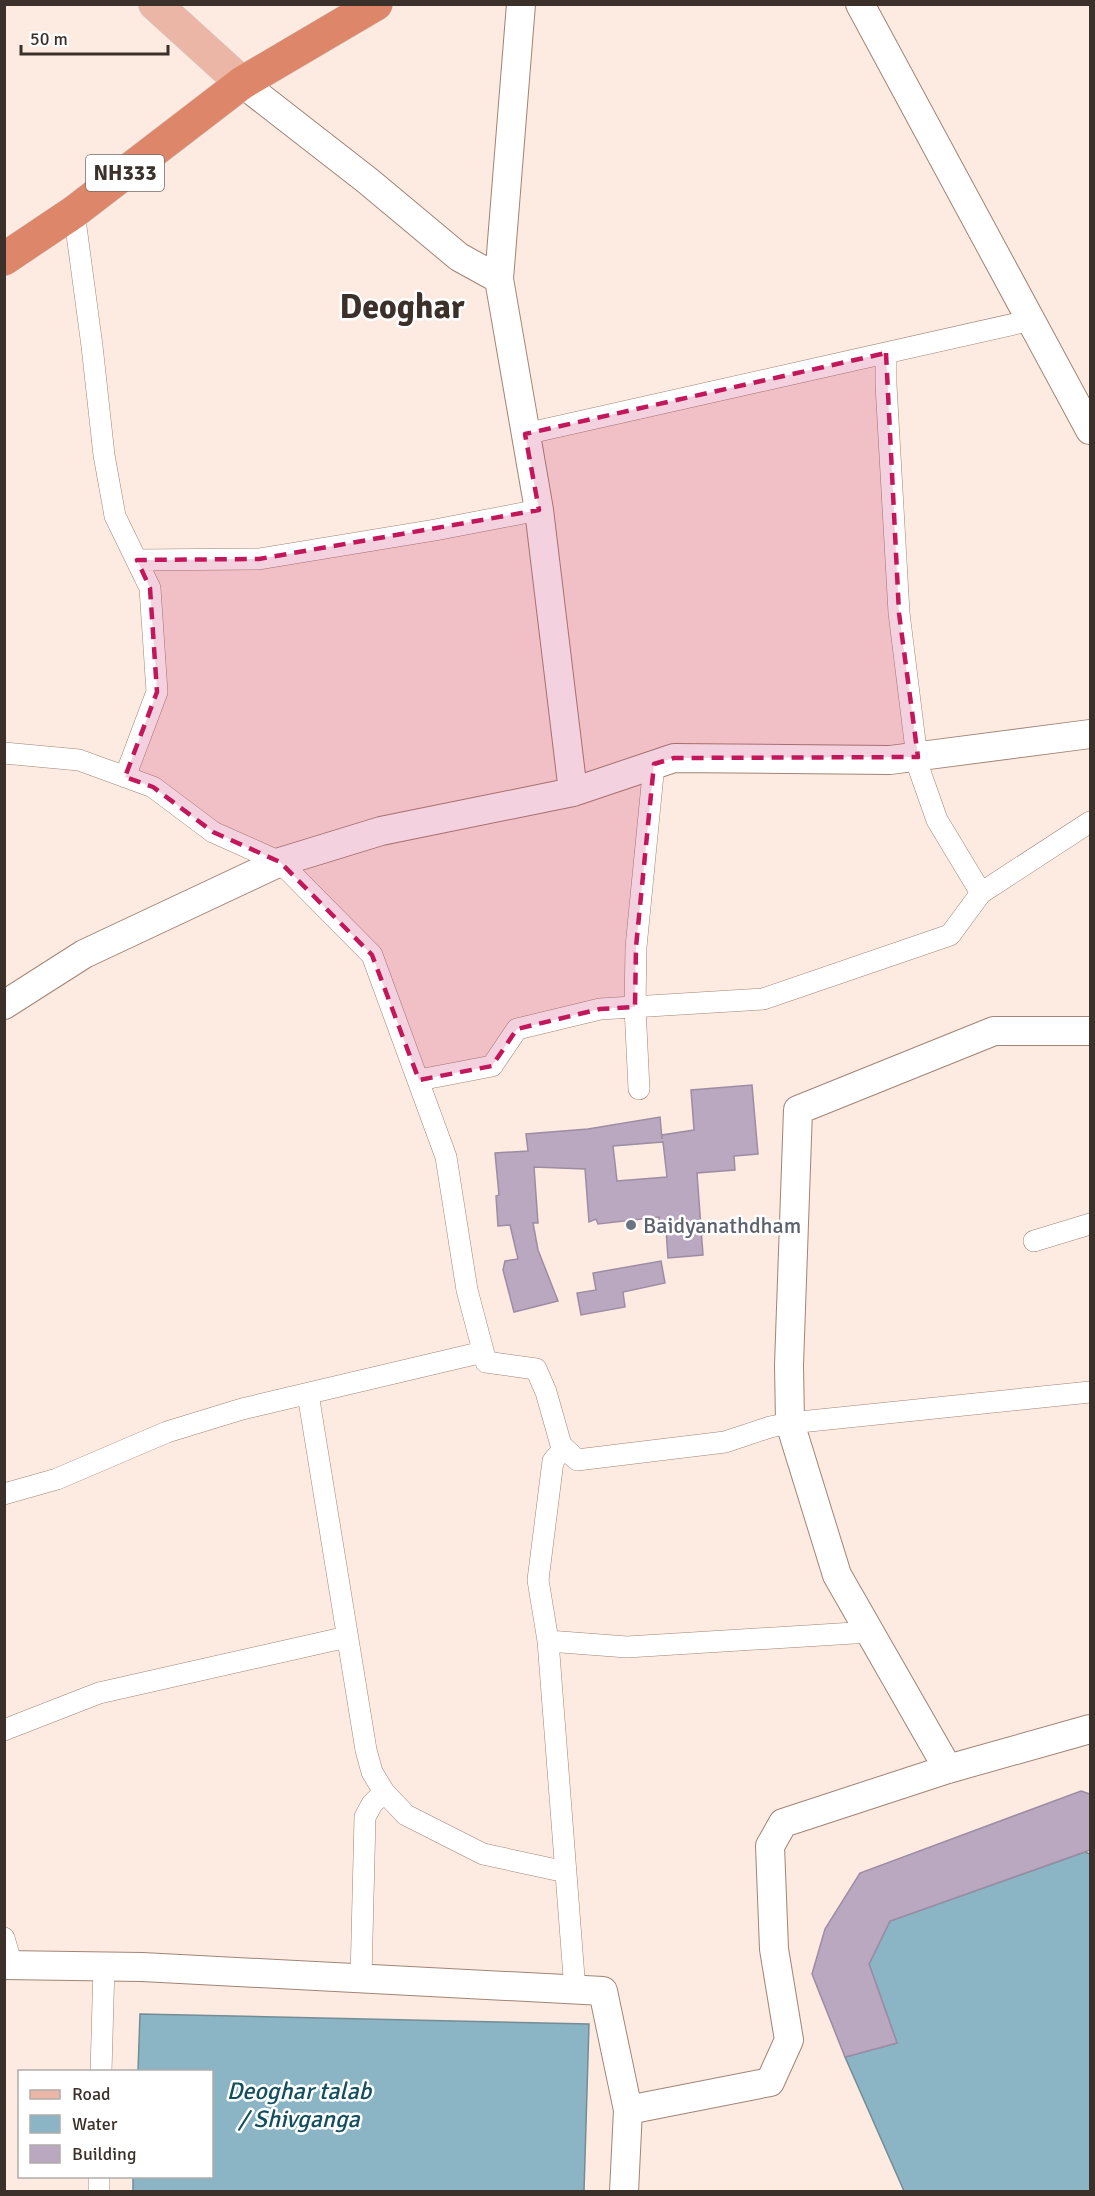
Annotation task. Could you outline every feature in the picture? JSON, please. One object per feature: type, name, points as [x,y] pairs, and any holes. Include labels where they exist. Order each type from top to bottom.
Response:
[{"type":"highway","name":"NH333","points":[[4,259],[74,212],[242,83],[376,4]]},
{"type":"main road","points":[[155,4],[242,83]]},
{"type":"street","points":[[521,4],[499,279],[539,510],[573,792]]},
{"type":"street","points":[[860,4],[1090,430]]},
{"type":"street","points":[[242,83],[368,181],[459,257],[499,279]]},
{"type":"street","points":[[74,212],[104,456],[115,516],[150,588],[157,692],[125,777]]},
{"type":"street","points":[[525,434],[1032,320]]},
{"type":"street","points":[[886,353],[898,613],[918,766],[937,820],[981,892]]},
{"type":"street","points":[[137,560],[259,559],[539,510]]},
{"type":"street","points":[[4,1005],[84,954],[279,862],[381,831],[573,792],[674,758],[890,760],[1090,734]]},
{"type":"street","points":[[4,753],[79,760],[153,787],[213,832],[279,862],[372,955],[446,1157],[467,1290],[486,1362],[536,1369],[546,1392],[561,1445],[577,1460],[725,1442],[790,1423],[1090,1392]]},
{"type":"street","points":[[639,1089],[635,1007],[636,947],[654,764]]},
{"type":"street","points":[[418,1080],[492,1066],[517,1029],[600,1009],[763,999],[950,935],[981,892],[1090,822]]},
{"type":"street","points":[[948,1769],[837,1575],[790,1423],[789,1353],[798,1110],[994,1031],[1090,1031]]},
{"type":"street","points":[[1034,1241],[1090,1224]]},
{"type":"street","points":[[4,1494],[57,1479],[167,1432],[242,1409],[483,1352]]},
{"type":"street","points":[[308,1394],[366,1750],[372,1772],[384,1792],[406,1815],[483,1854],[566,1872]]},
{"type":"street","points":[[564,1448],[553,1461],[538,1580],[548,1641],[575,1990]]},
{"type":"street","points":[[548,1641],[627,1647],[870,1632]]},
{"type":"street","points":[[4,1730],[99,1693],[347,1637]]},
{"type":"street","points":[[628,2110],[770,2082],[789,2040],[774,1949],[770,1846],[783,1823],[948,1769],[1090,1729]]},
{"type":"street","points":[[361,1978],[365,1816],[372,1804],[384,1792]]},
{"type":"street","points":[[4,1938],[8,1965],[104,1966],[603,1991],[628,2110],[624,2192]]},
{"type":"street","points":[[101,2070],[104,1966]]},
{"type":"highlighted area","points":[[886,353],[899,613],[918,757],[674,758],[654,764],[636,947],[635,1007],[600,1009],[517,1029],[492,1066],[419,1080],[372,955],[280,862],[213,832],[153,787],[125,777],[157,692],[150,588],[137,560],[259,559],[539,510],[525,434]]},
{"type":"water","points":[[1085,1852],[1090,1854],[1090,2191],[904,2191],[845,2057],[897,2043],[869,1964],[890,1921]]},
{"type":"water","name":"Deoghar talab / Shivganga","points":[[140,2014],[589,2024],[584,2191],[133,2191],[133,2178],[213,2178],[213,2070],[138,2070]]},
{"type":"building","points":[[752,1085],[758,1154],[734,1156],[735,1170],[697,1173],[703,1255],[668,1258],[666,1230],[660,1231],[659,1217],[598,1224],[596,1219],[589,1222],[585,1169],[534,1167],[538,1223],[533,1223],[538,1250],[558,1301],[514,1312],[503,1270],[505,1261],[518,1259],[510,1225],[498,1226],[496,1196],[499,1195],[495,1153],[528,1151],[526,1134],[588,1129],[660,1117],[662,1139],[662,1135],[694,1130],[691,1090]],"holes":[[[663,1142],[667,1177],[617,1181],[613,1146]]]},
{"type":"building","points":[[661,1261],[665,1283],[623,1292],[625,1307],[581,1315],[577,1293],[596,1290],[593,1273]]},
{"type":"building","points":[[1081,1791],[1090,1794],[1090,1850],[890,1921],[869,1964],[897,2043],[845,2057],[812,1974],[825,1929],[860,1873]]},
{"type":"place","name":"Baidyanathdham","points":[[631,1225]]},
{"type":"district","name":"Deoghar","points":[[402,306]]}]
